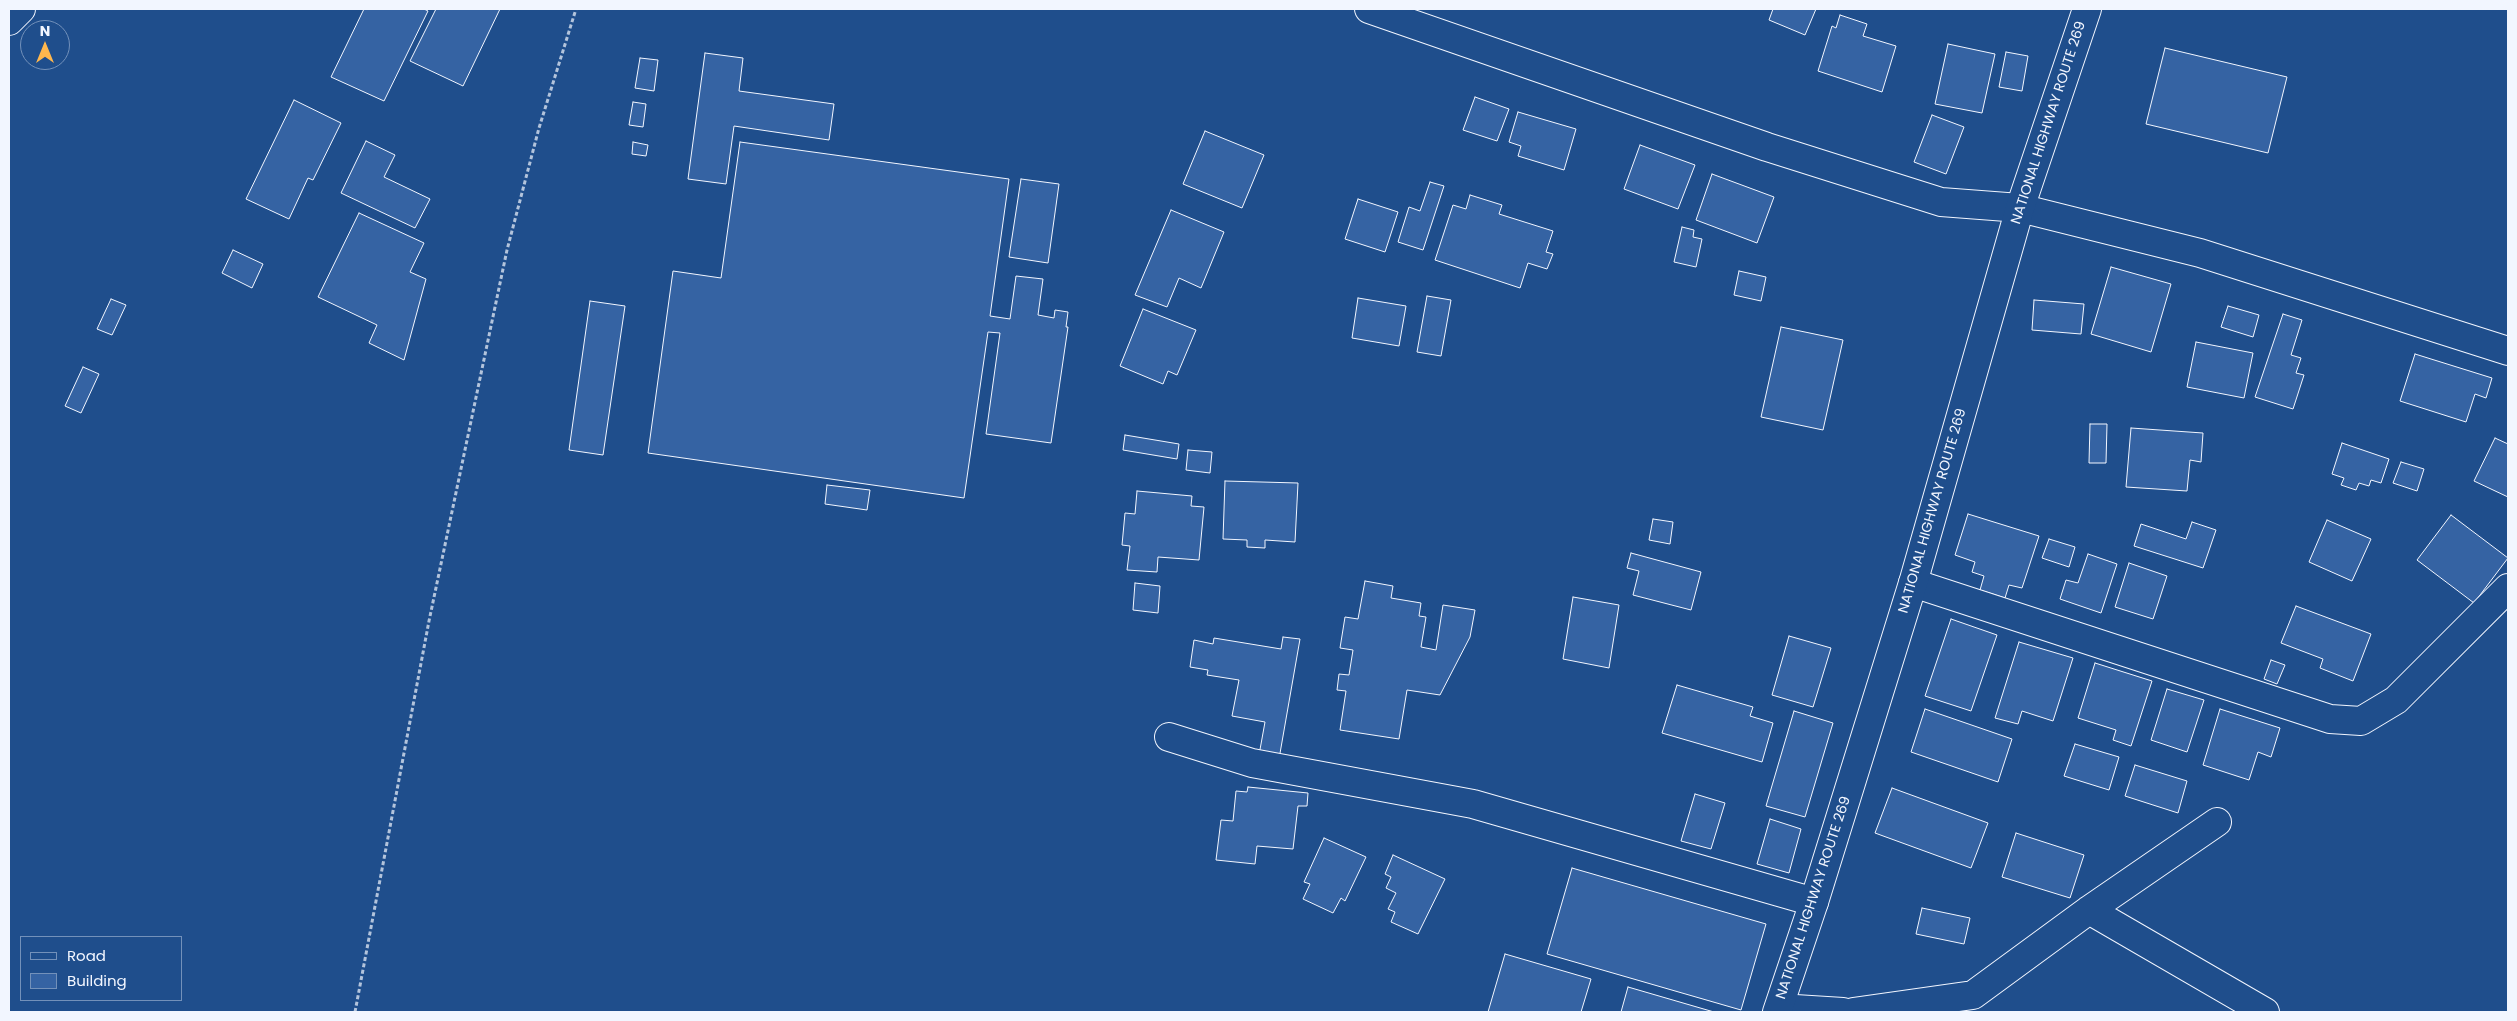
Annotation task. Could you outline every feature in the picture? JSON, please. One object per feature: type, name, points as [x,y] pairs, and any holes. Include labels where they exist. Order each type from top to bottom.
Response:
[{"type":"main road","points":[[9,21],[21,9]]},
{"type":"main road","points":[[1369,9],[1758,144],[1941,202],[2020,208],[2200,253],[2508,351]]},
{"type":"main road","name":"NATIONAL HIGHWAY ROUTE 269","points":[[1778,1010],[1814,902],[1913,583],[2020,208],[2086,9]]},
{"type":"main road","points":[[1913,583],[2330,719],[2361,721],[2396,700],[2508,588]]},
{"type":"main road","points":[[1170,738],[1252,763],[1473,804],[1814,902]]},
{"type":"main road","points":[[1853,1012],[1970,1004],[2088,910],[2217,822]]},
{"type":"main road","points":[[2088,910],[2265,1012]]},
{"type":"main road","points":[[1778,1010],[1843,1012]]},
{"type":"path","points":[[355,1012],[429,621],[507,250],[539,128],[576,9]]},
{"type":"building","points":[[364,9],[424,9],[428,11],[384,101],[331,77]]},
{"type":"building","points":[[436,9],[500,9],[463,86],[410,61]]},
{"type":"building","points":[[1773,9],[1816,9],[1805,35],[1769,20]]},
{"type":"building","points":[[1840,15],[1867,24],[1863,36],[1896,46],[1882,92],[1818,71],[1832,26],[1836,28]]},
{"type":"building","points":[[1948,44],[1995,54],[1982,113],[1935,104]]},
{"type":"building","points":[[2165,48],[2287,77],[2268,153],[2146,124]]},
{"type":"building","points":[[2006,52],[2028,56],[2022,91],[1999,87]]},
{"type":"building","points":[[705,53],[743,58],[739,91],[834,104],[829,140],[734,126],[726,184],[688,179]]},
{"type":"building","points":[[640,58],[658,60],[654,91],[635,88]]},
{"type":"building","points":[[1475,97],[1509,109],[1497,141],[1463,130]]},
{"type":"building","points":[[294,100],[341,123],[313,180],[308,178],[289,219],[246,199]]},
{"type":"building","points":[[633,102],[646,104],[643,127],[629,125]]},
{"type":"building","points":[[1518,112],[1576,129],[1564,170],[1518,156],[1521,146],[1509,142]]},
{"type":"building","points":[[1932,115],[1964,127],[1946,174],[1914,162]]},
{"type":"building","points":[[1205,131],[1264,155],[1242,208],[1183,184]]},
{"type":"building","points":[[366,141],[395,155],[384,177],[430,199],[415,228],[341,193]]},
{"type":"building","points":[[633,142],[648,145],[646,156],[632,154]]},
{"type":"building","points":[[740,142],[1009,179],[990,316],[1010,319],[1016,276],[1043,279],[1038,315],[1054,318],[1055,310],[1068,312],[1066,327],[1068,327],[1051,443],[986,434],[1000,333],[988,332],[964,498],[648,453],[673,271],[721,278]]},
{"type":"building","points":[[1640,145],[1695,165],[1678,209],[1624,189]]},
{"type":"building","points":[[1712,174],[1774,197],[1757,243],[1696,220]]},
{"type":"building","points":[[1021,179],[1059,184],[1048,263],[1009,257]]},
{"type":"building","points":[[1430,182],[1444,186],[1423,250],[1398,242],[1409,207],[1420,211]]},
{"type":"building","points":[[1470,195],[1502,205],[1499,214],[1553,231],[1546,252],[1553,254],[1547,269],[1528,263],[1520,288],[1435,260],[1453,205],[1466,209]]},
{"type":"building","points":[[1358,199],[1398,212],[1385,252],[1345,239]]},
{"type":"building","points":[[1171,210],[1224,232],[1201,288],[1179,278],[1167,307],[1135,295]]},
{"type":"building","points":[[359,213],[424,243],[410,272],[426,279],[404,360],[369,343],[377,325],[318,297]]},
{"type":"building","points":[[1682,227],[1694,230],[1693,237],[1702,239],[1696,267],[1674,262]]},
{"type":"building","points":[[233,250],[263,264],[252,288],[222,273]]},
{"type":"building","points":[[2111,267],[2171,284],[2151,352],[2091,334]]},
{"type":"building","points":[[1739,271],[1766,277],[1761,301],[1734,295]]},
{"type":"building","points":[[1427,296],[1451,300],[1441,356],[1417,352]]},
{"type":"building","points":[[1358,298],[1406,306],[1399,346],[1352,338]]},
{"type":"building","points":[[111,299],[126,305],[112,335],[97,329]]},
{"type":"building","points":[[2034,300],[2084,304],[2081,334],[2032,330]]},
{"type":"building","points":[[590,301],[625,306],[603,455],[569,450]]},
{"type":"building","points":[[2228,306],[2259,315],[2253,337],[2221,327]]},
{"type":"building","points":[[1143,309],[1196,330],[1177,375],[1168,371],[1163,384],[1120,366]]},
{"type":"building","points":[[2283,314],[2302,320],[2291,355],[2301,358],[2296,373],[2304,375],[2293,409],[2255,397]]},
{"type":"building","points":[[1781,327],[1843,340],[1823,430],[1761,417]]},
{"type":"building","points":[[2196,342],[2253,353],[2244,398],[2187,387]]},
{"type":"building","points":[[2415,354],[2492,378],[2486,398],[2475,394],[2466,422],[2400,401]]},
{"type":"building","points":[[83,367],[99,374],[81,413],[65,406]]},
{"type":"building","points":[[2090,424],[2107,424],[2106,463],[2089,463]]},
{"type":"building","points":[[2131,428],[2203,433],[2201,462],[2190,460],[2187,491],[2126,487]]},
{"type":"building","points":[[1125,435],[1179,444],[1177,459],[1123,450]]},
{"type":"building","points":[[2495,438],[2508,444],[2508,497],[2474,481]]},
{"type":"building","points":[[2342,443],[2389,459],[2381,483],[2371,480],[2369,486],[2359,483],[2356,490],[2341,485],[2344,478],[2332,474]]},
{"type":"building","points":[[1188,450],[1212,452],[1210,473],[1186,470]]},
{"type":"building","points":[[2401,462],[2424,469],[2417,491],[2393,483]]},
{"type":"building","points":[[1225,481],[1298,483],[1295,542],[1265,540],[1265,548],[1247,547],[1247,540],[1223,539]]},
{"type":"building","points":[[827,485],[870,490],[867,510],[825,504]]},
{"type":"building","points":[[1137,491],[1192,496],[1191,506],[1204,507],[1199,560],[1158,557],[1157,572],[1127,570],[1130,546],[1122,545],[1125,513],[1135,514]]},
{"type":"building","points":[[1968,514],[2039,536],[2022,588],[2009,585],[2005,598],[1980,590],[1984,576],[1972,572],[1975,562],[1955,555]]},
{"type":"building","points":[[2451,515],[2508,558],[2474,603],[2417,560]]},
{"type":"building","points":[[1653,519],[1673,522],[1670,544],[1649,540]]},
{"type":"building","points":[[2327,520],[2371,539],[2352,581],[2309,562]]},
{"type":"building","points":[[2192,522],[2216,530],[2203,568],[2134,546],[2141,524],[2186,539]]},
{"type":"building","points":[[2049,539],[2075,547],[2069,567],[2042,558]]},
{"type":"building","points":[[1631,553],[1701,572],[1691,610],[1633,595],[1639,571],[1627,568]]},
{"type":"building","points":[[2088,554],[2117,564],[2101,613],[2060,599],[2066,580],[2078,583]]},
{"type":"building","points":[[2129,563],[2167,576],[2153,619],[2115,607]]},
{"type":"building","points":[[1365,581],[1393,586],[1391,598],[1421,603],[1419,616],[1426,617],[1421,647],[1436,650],[1443,605],[1475,610],[1470,637],[1440,695],[1407,690],[1399,739],[1340,730],[1346,691],[1337,690],[1339,674],[1349,675],[1353,650],[1340,648],[1345,617],[1358,619]]},
{"type":"building","points":[[1135,583],[1160,586],[1158,613],[1133,610]]},
{"type":"building","points":[[1573,597],[1619,605],[1609,668],[1563,659]]},
{"type":"building","points":[[2296,606],[2371,634],[2353,681],[2320,668],[2323,659],[2281,643]]},
{"type":"building","points":[[1951,619],[1997,635],[1971,711],[1925,696]]},
{"type":"building","points":[[1789,636],[1831,648],[1813,707],[1772,695]]},
{"type":"building","points":[[1283,637],[1300,639],[1279,759],[1259,755],[1265,722],[1232,716],[1239,680],[1207,675],[1208,670],[1190,667],[1194,640],[1213,644],[1214,638],[1281,649]]},
{"type":"building","points":[[2019,642],[2073,658],[2053,721],[2022,711],[2018,724],[1995,718]]},
{"type":"building","points":[[2271,660],[2285,665],[2277,684],[2264,679]]},
{"type":"building","points":[[2095,663],[2152,681],[2131,746],[2113,740],[2116,730],[2078,718]]},
{"type":"building","points":[[1677,685],[1753,707],[1750,716],[1773,723],[1762,762],[1662,733]]},
{"type":"building","points":[[2167,689],[2204,700],[2187,752],[2151,740]]},
{"type":"building","points":[[1925,709],[2012,739],[1998,782],[1911,752]]},
{"type":"building","points":[[2220,709],[2280,728],[2271,757],[2258,752],[2249,780],[2203,765]]},
{"type":"building","points":[[1794,711],[1833,723],[1805,817],[1766,806]]},
{"type":"building","points":[[2075,744],[2119,757],[2109,790],[2064,776]]},
{"type":"building","points":[[2135,765],[2187,781],[2178,813],[2125,796]]},
{"type":"building","points":[[1248,787],[1308,793],[1307,806],[1298,806],[1293,849],[1257,846],[1255,864],[1216,860],[1221,820],[1233,821],[1236,791],[1247,792]]},
{"type":"building","points":[[1892,788],[1988,823],[1971,868],[1875,833]]},
{"type":"building","points":[[1695,794],[1725,803],[1711,849],[1681,841]]},
{"type":"building","points":[[1770,819],[1801,829],[1789,873],[1757,864]]},
{"type":"building","points":[[2016,833],[2084,855],[2070,898],[2002,877]]},
{"type":"building","points":[[1324,838],[1366,857],[1345,901],[1341,898],[1333,913],[1303,899],[1310,884],[1304,882]]},
{"type":"building","points":[[1393,855],[1445,879],[1418,934],[1391,922],[1395,912],[1388,909],[1396,893],[1386,888],[1391,877],[1385,874]]},
{"type":"building","points":[[1572,868],[1766,924],[1741,1010],[1547,954]]},
{"type":"building","points":[[1922,908],[1970,918],[1964,944],[1916,934]]},
{"type":"building","points":[[1505,954],[1591,979],[1581,1012],[1488,1012]]},
{"type":"building","points":[[1628,987],[1714,1012],[1621,1012]]}]
